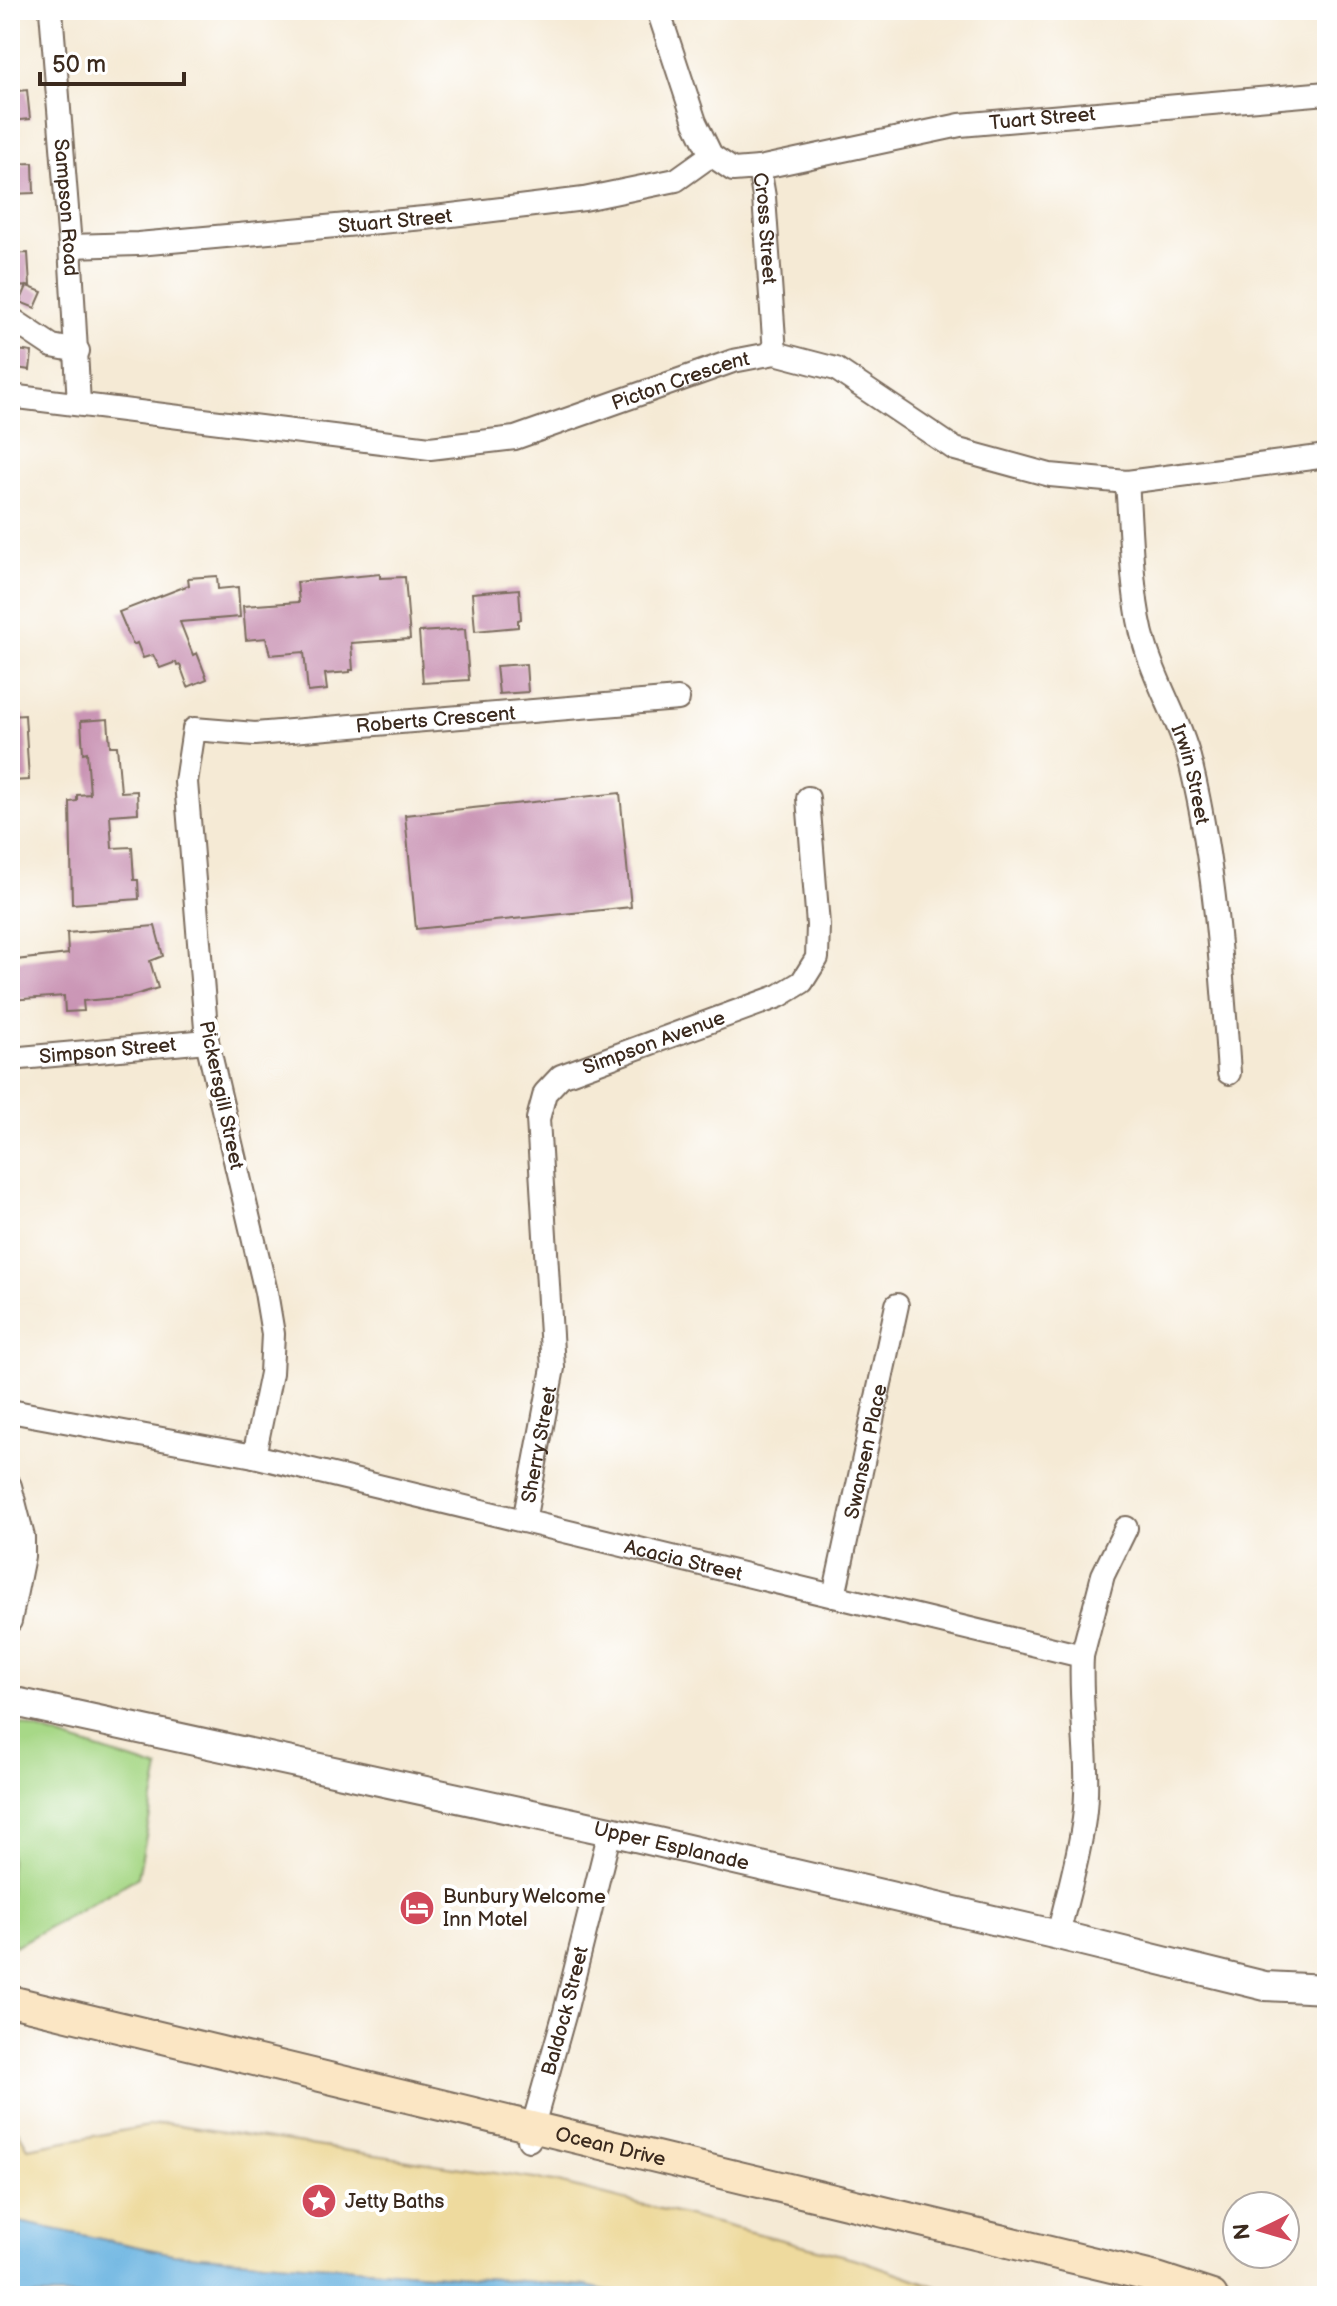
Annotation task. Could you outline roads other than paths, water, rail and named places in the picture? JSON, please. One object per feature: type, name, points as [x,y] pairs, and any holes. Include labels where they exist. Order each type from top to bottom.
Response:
[{"type":"main road","name":"Ocean Drive","points":[[10,2001],[1157,2296]]},
{"type":"main road","name":"Ocean Drive","points":[[10,2018],[1157,2278],[1212,2296]]},
{"type":"street","name":"Sampson Road","points":[[51,10],[78,351],[79,404]]},
{"type":"street","points":[[658,10],[695,122],[711,155]]},
{"type":"street","name":"Tuart Street","points":[[759,168],[960,125],[1327,93]]},
{"type":"street","name":"Stuart Street","points":[[70,246],[169,241],[435,217],[584,199],[676,180],[711,155]]},
{"type":"street","name":"Cross Street","points":[[711,155],[733,170],[759,168],[764,197],[775,353]]},
{"type":"street","points":[[10,318],[52,346],[78,351]]},
{"type":"street","name":"Picton Crescent","points":[[10,396],[430,448],[515,438],[733,361],[775,353],[836,369],[955,449],[1050,475],[1127,482],[1327,456]]},
{"type":"street","name":"Irwin Street","points":[[1127,482],[1135,585],[1144,645],[1190,761],[1199,803],[1222,985],[1229,1073]]},
{"type":"street","name":"Roberts Crescent","points":[[194,729],[255,734],[678,699]]},
{"type":"street","name":"Pickersgill Street","points":[[194,729],[186,782],[207,1041],[272,1324],[274,1353],[254,1456]]},
{"type":"street","name":"Simpson Avenue","points":[[553,1368],[538,1119],[545,1093],[561,1076],[779,996],[802,982],[817,958],[818,925],[808,798]]},
{"type":"street","name":"Simpson Street","points":[[10,1059],[207,1041]]},
{"type":"street","name":"Swansen Place","points":[[834,1596],[897,1305]]},
{"type":"street","name":"Sherry Street","points":[[524,1521],[553,1368]]},
{"type":"street","name":"Acacia Street","points":[[10,1411],[254,1456],[1082,1656]]},
{"type":"street","points":[[10,1486],[23,1537],[23,1556],[10,1621]]},
{"type":"street","points":[[1058,1935],[1084,1819],[1086,1779],[1080,1697],[1082,1656],[1103,1575],[1126,1528]]},
{"type":"street","name":"Upper Esplanade","points":[[12,1698],[610,1831],[1265,1986],[1327,1989]]},
{"type":"street","name":"Baldock Street","points":[[531,2134],[610,1831]]},
{"type":"water","points":[[10,2220],[173,2254],[586,2286],[632,2296],[10,2296]]},
{"type":"place","name":"Bunbury Welcome Inn Motel","points":[[417,1908]]},
{"type":"place","name":"Jetty Baths","points":[[319,2201]]}]
